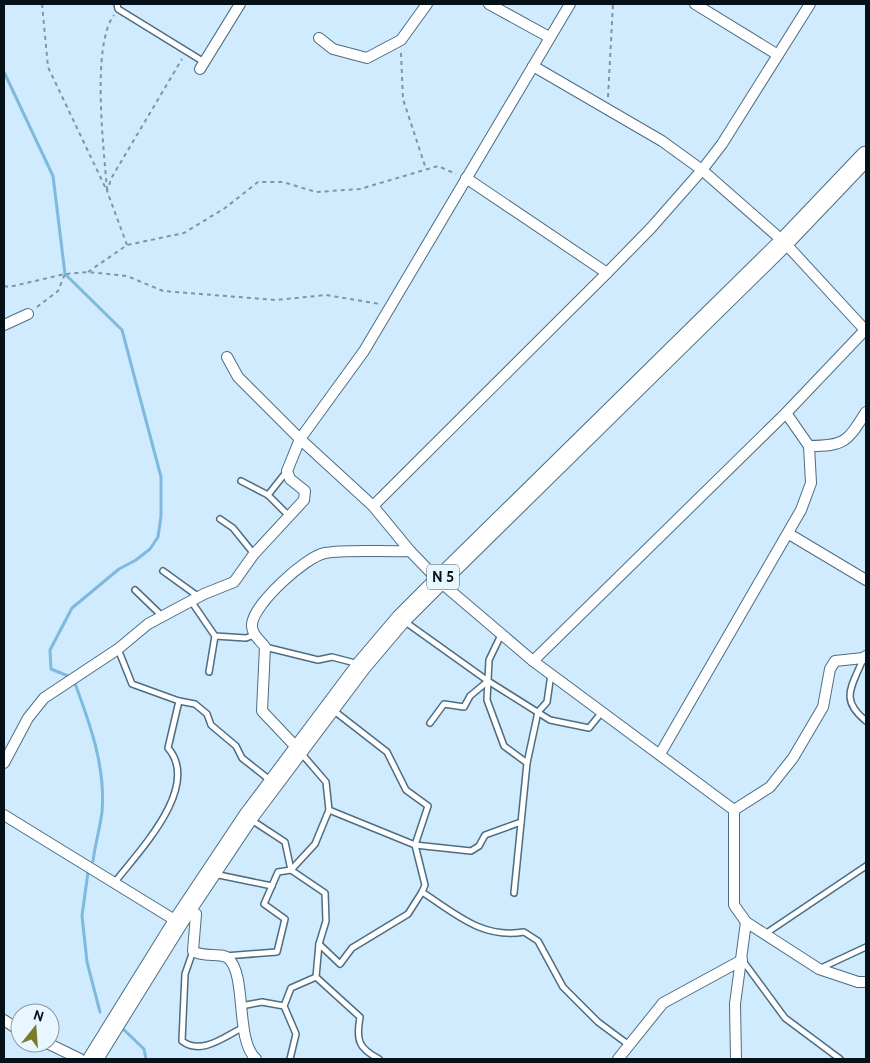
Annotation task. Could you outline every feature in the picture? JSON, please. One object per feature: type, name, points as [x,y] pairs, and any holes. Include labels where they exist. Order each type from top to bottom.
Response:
[{"type":"highway","name":"N 5","points":[[93,1059],[182,916],[212,874],[248,817],[362,665],[402,619],[439,581],[784,242],[866,156]]},
{"type":"street","points":[[202,65],[240,4]]},
{"type":"street","points":[[319,38],[333,49],[367,58],[401,40],[427,4]]},
{"type":"street","points":[[489,4],[549,37]]},
{"type":"street","points":[[4,763],[28,718],[44,698],[118,649],[148,624],[195,599],[234,582],[254,554],[304,500],[305,491],[290,479],[287,471],[300,439],[364,351],[570,4]]},
{"type":"street","points":[[695,4],[778,55]]},
{"type":"street","points":[[373,506],[607,273],[702,170],[722,144],[810,4]]},
{"type":"street","points":[[533,66],[662,141],[702,170],[784,242],[866,330],[786,413],[534,661]]},
{"type":"street","points":[[466,178],[607,273]]},
{"type":"street","points":[[4,325],[28,314]]},
{"type":"street","points":[[227,357],[238,377],[300,439],[373,506],[410,551],[439,581],[534,661],[734,810]]},
{"type":"street","points":[[809,446],[835,446],[851,436],[866,412]]},
{"type":"street","points":[[660,754],[789,534],[801,510],[811,483],[809,446],[786,413]]},
{"type":"street","points":[[789,534],[866,580]]},
{"type":"street","points":[[298,749],[262,711],[265,647],[254,634],[252,624],[261,606],[301,564],[324,553],[410,551]]},
{"type":"street","points":[[734,810],[770,788],[797,751],[823,707],[830,669],[835,661],[864,657]]},
{"type":"street","points":[[734,810],[734,906],[746,922],[818,969],[858,982],[866,982]]},
{"type":"street","points":[[4,815],[115,882],[182,916],[196,914],[193,951],[200,956],[225,956],[229,958],[235,969],[244,1027],[252,1056],[256,1059]]},
{"type":"street","points":[[736,1059],[735,1004],[746,922]]},
{"type":"street","points":[[618,1059],[664,1002],[742,960]]},
{"type":"street","points":[[60,1049],[80,1059]]},
{"type":"lane","points":[[118,6],[187,51],[202,65]]},
{"type":"lane","points":[[268,495],[287,471]]},
{"type":"lane","points":[[241,481],[268,495],[289,516]]},
{"type":"lane","points":[[220,519],[233,528],[254,554]]},
{"type":"lane","points":[[163,571],[195,599],[215,636],[209,672]]},
{"type":"lane","points":[[136,590],[162,617]]},
{"type":"lane","points":[[402,619],[488,682],[550,720],[589,728],[602,712]]},
{"type":"lane","points":[[215,636],[246,638],[254,634]]},
{"type":"lane","points":[[501,635],[489,660],[487,700],[504,746],[527,763]]},
{"type":"lane","points":[[265,647],[318,660],[332,657],[362,665]]},
{"type":"lane","points":[[118,649],[132,684],[179,701],[195,704],[207,714],[211,725],[236,746],[242,758],[274,782]]},
{"type":"lane","points":[[864,657],[849,695],[853,710],[866,721]]},
{"type":"lane","points":[[514,893],[527,763],[538,712],[547,702],[551,674]]},
{"type":"lane","points":[[430,723],[444,704],[464,707],[470,696],[488,682]]},
{"type":"lane","points":[[115,882],[161,822],[172,804],[178,778],[172,753],[168,748],[179,701]]},
{"type":"lane","points":[[319,944],[340,964],[352,948],[408,914],[425,885],[415,845],[428,806],[406,790],[387,752],[330,708]]},
{"type":"lane","points":[[225,956],[277,952],[285,919],[264,904],[278,872],[291,870],[315,844],[329,810],[326,782],[298,749]]},
{"type":"lane","points":[[329,810],[415,845],[471,851],[479,846],[485,835],[521,822]]},
{"type":"lane","points":[[248,817],[285,842],[291,870],[325,893],[326,921],[319,944],[316,977]]},
{"type":"lane","points":[[765,935],[866,866]]},
{"type":"lane","points":[[212,874],[272,886]]},
{"type":"lane","points":[[422,892],[481,930],[506,935],[524,932],[538,941],[563,987],[598,1022],[629,1045]]},
{"type":"lane","points":[[818,969],[866,947]]},
{"type":"lane","points":[[193,951],[185,974],[182,1041],[188,1045],[203,1048],[244,1027]]},
{"type":"lane","points":[[742,960],[785,1018],[840,1059]]},
{"type":"lane","points":[[290,1059],[293,1054],[296,1034],[284,1006],[291,988],[316,977]]},
{"type":"lane","points":[[316,977],[360,1017],[357,1034],[364,1051],[379,1059]]},
{"type":"lane","points":[[241,1006],[262,1002],[284,1006]]},
{"type":"path","points":[[42,4],[48,67],[107,191],[127,245]]},
{"type":"path","points":[[608,109],[613,4]]},
{"type":"path","points":[[107,191],[100,77],[108,23],[118,6]]},
{"type":"path","points":[[401,40],[403,99],[426,169]]},
{"type":"path","points":[[107,191],[112,177],[187,51]]},
{"type":"path","points":[[88,272],[127,245],[184,233],[225,208],[258,182],[283,182],[316,192],[360,189],[438,166],[466,178]]},
{"type":"path","points":[[4,286],[9,287],[65,274],[88,272],[127,276],[163,291],[276,300],[326,295],[390,306]]},
{"type":"path","points":[[28,314],[58,292],[65,274]]},
{"type":"waterway","points":[[4,72],[53,176],[65,274],[122,330],[161,477],[161,516],[158,537],[150,549],[136,560],[119,569],[72,608],[50,650],[51,669],[73,678],[90,727],[99,761],[103,795],[102,812],[93,861]]},
{"type":"waterway","points":[[88,872],[82,916],[87,962],[100,1012]]},
{"type":"waterway","points":[[120,1026],[144,1049],[146,1059]]}]
